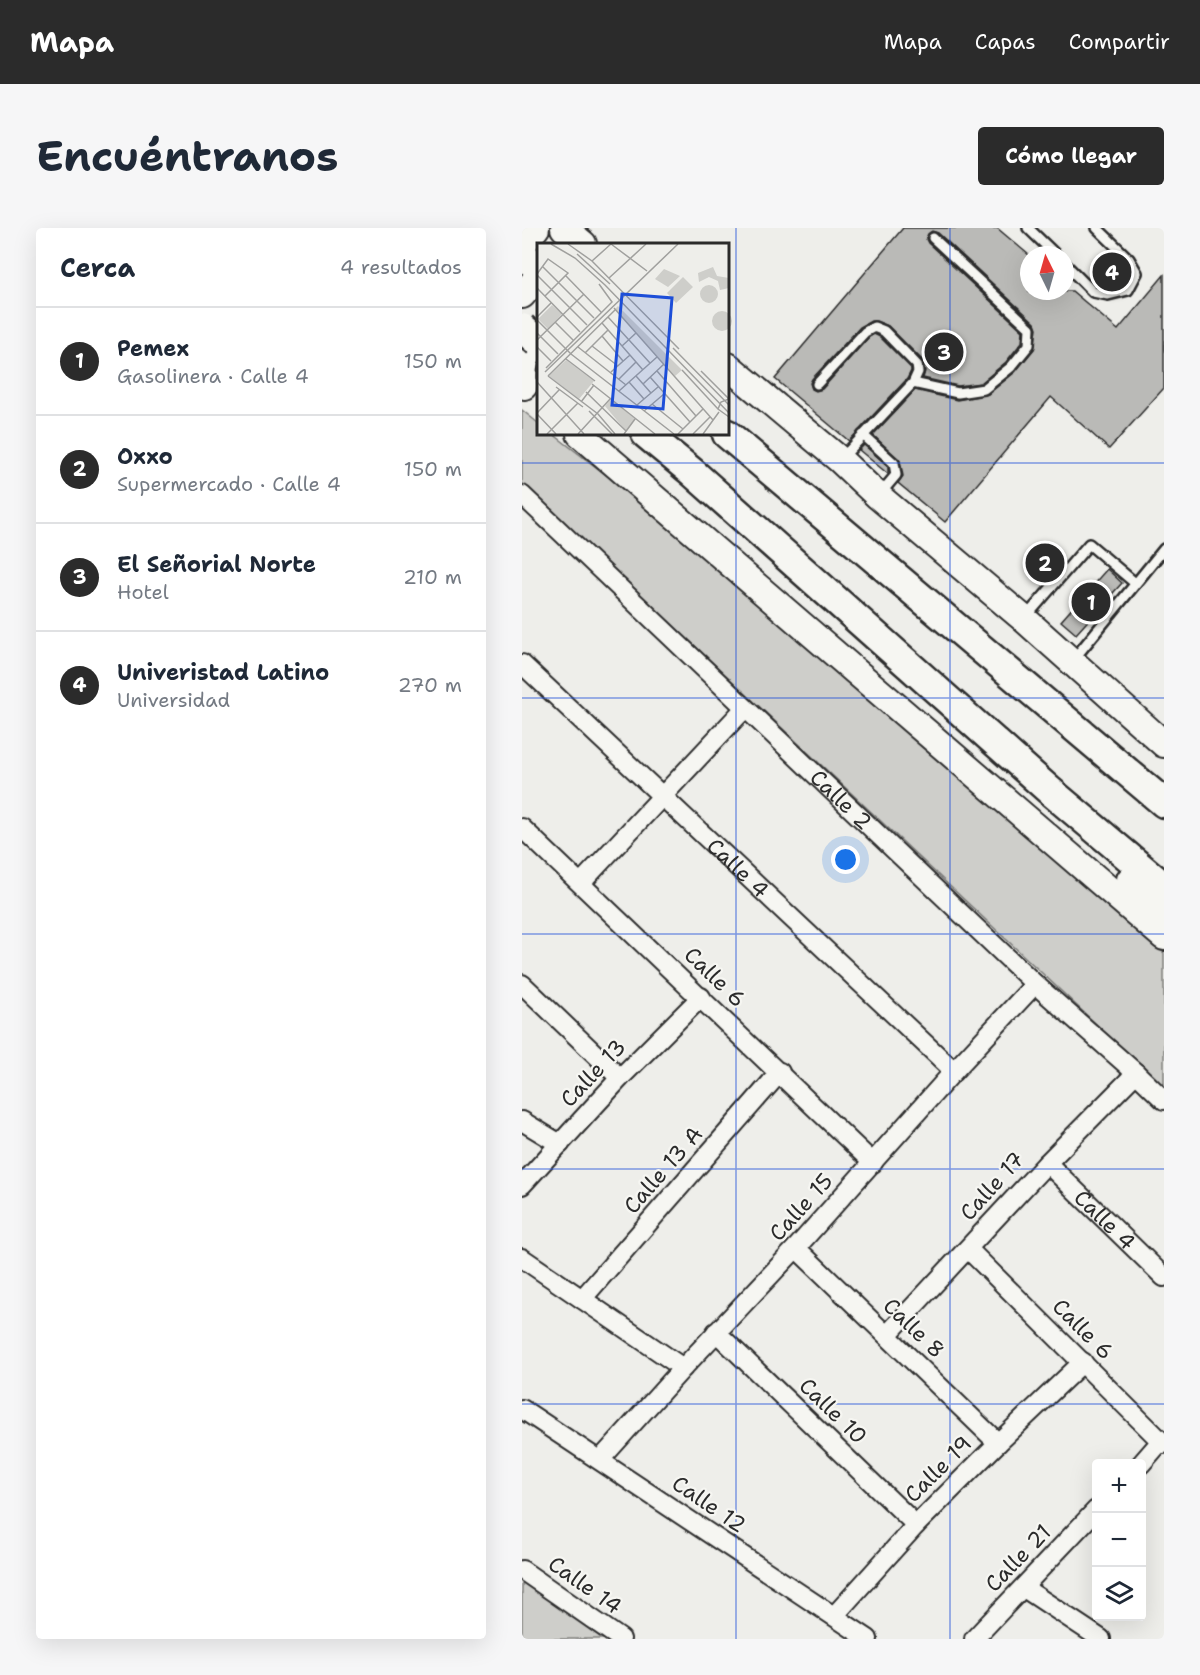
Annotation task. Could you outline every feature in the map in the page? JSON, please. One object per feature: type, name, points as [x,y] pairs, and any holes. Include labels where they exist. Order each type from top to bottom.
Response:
[{"type":"highway","points":[[522,254],[537,267]]},
{"type":"highway","points":[[522,328],[537,340]]},
{"type":"highway","points":[[647,435],[692,472],[1048,790],[1164,887]]},
{"type":"highway","points":[[729,435],[1164,803]]},
{"type":"highway","points":[[1125,770],[1164,791]]},
{"type":"highway","points":[[1048,790],[1112,862],[1164,912]]},
{"type":"main road","points":[[522,245],[536,228]]},
{"type":"main road","points":[[522,295],[537,278]]},
{"type":"main road","points":[[527,390],[523,363],[537,342]]},
{"type":"main road","points":[[729,367],[840,460],[878,496],[1024,620],[1164,744]]},
{"type":"main road","points":[[581,435],[1164,937]]},
{"type":"street","name":"Calle 2","points":[[522,495],[1035,984],[1164,1100]]},
{"type":"street","name":"Calle 4","points":[[522,663],[954,1071]]},
{"type":"street","points":[[581,883],[745,708]]},
{"type":"street","name":"Calle 6","points":[[522,828],[873,1163]]},
{"type":"street","points":[[522,984],[620,1078]]},
{"type":"street","name":"Calle 15","points":[[600,1460],[1035,984]]},
{"type":"street","name":"Calle 13","points":[[522,1185],[620,1078],[701,997]]},
{"type":"street","name":"Calle 13 A","points":[[582,1299],[780,1072]]},
{"type":"street","name":"Calle 17","points":[[887,1335],[1047,1163],[1136,1073]]},
{"type":"street","points":[[522,1121],[560,1144]]},
{"type":"street","name":"Calle 4","points":[[1047,1163],[1164,1277]]},
{"type":"street","name":"Calle 8","points":[[796,1248],[998,1443]]},
{"type":"street","name":"Calle 6","points":[[968,1249],[1163,1442]]},
{"type":"street","points":[[522,1258],[683,1368]]},
{"type":"street","name":"Calle 10","points":[[716,1332],[916,1525]]},
{"type":"street","name":"Calle 19","points":[[834,1616],[916,1525],[1083,1362]]},
{"type":"street","name":"Calle 12","points":[[522,1409],[868,1639]]},
{"type":"street","points":[[1146,1459],[1163,1442]]},
{"type":"street","name":"Calle 21","points":[[974,1639],[1093,1513]]},
{"type":"street","name":"Calle 14","points":[[522,1570],[621,1639]]},
{"type":"street","points":[[1024,1588],[1101,1639]]},
{"type":"lane","points":[[1028,228],[1047,246]]},
{"type":"lane","points":[[1074,273],[1093,292],[1108,296],[1128,290],[1137,273],[1129,259],[1097,228]]},
{"type":"lane","points":[[913,383],[958,393],[984,389],[1011,367],[1029,345],[1030,328],[933,238]]},
{"type":"lane","points":[[817,384],[865,332],[874,327],[884,331],[917,365],[918,372],[913,383],[840,460]]},
{"type":"lane","points":[[863,435],[894,463],[896,476],[878,496]]},
{"type":"lane","points":[[1024,620],[1089,544],[1135,583]]},
{"type":"lane","points":[[1072,662],[1164,549]]},
{"type":"shaded area","points":[[522,410],[537,422],[537,435],[554,435],[697,545],[1164,953],[1164,1088],[522,483]]},
{"type":"shaded area","points":[[522,1580],[608,1639],[522,1639]]},
{"type":"building","points":[[903,228],[997,228],[1020,247],[1020,300],[1074,300],[1074,293],[1118,330],[1164,275],[1164,388],[1109,449],[1051,397],[945,522],[898,483],[903,476],[900,461],[873,435],[915,390],[957,400],[988,394],[1015,372],[1034,349],[1037,328],[1035,323],[938,233],[932,231],[928,234],[926,239],[928,243],[1023,331],[1022,342],[1006,362],[981,383],[958,386],[923,378],[925,371],[922,360],[888,326],[871,321],[860,327],[810,383],[812,389],[816,391],[822,389],[874,334],[880,337],[911,368],[907,379],[849,441],[775,379]]},
{"type":"building","points":[[864,445],[888,466],[888,474],[859,450]]},
{"type":"building","points":[[1107,569],[1122,583],[1076,634],[1061,621]]},
{"type":"place","name":"Univeristad Latino","points":[[1112,272]]},
{"type":"place","name":"El Señorial Norte","points":[[944,352]]},
{"type":"place","name":"Oxxo","points":[[1045,563]]},
{"type":"place","name":"Pemex","points":[[1091,602]]}]
